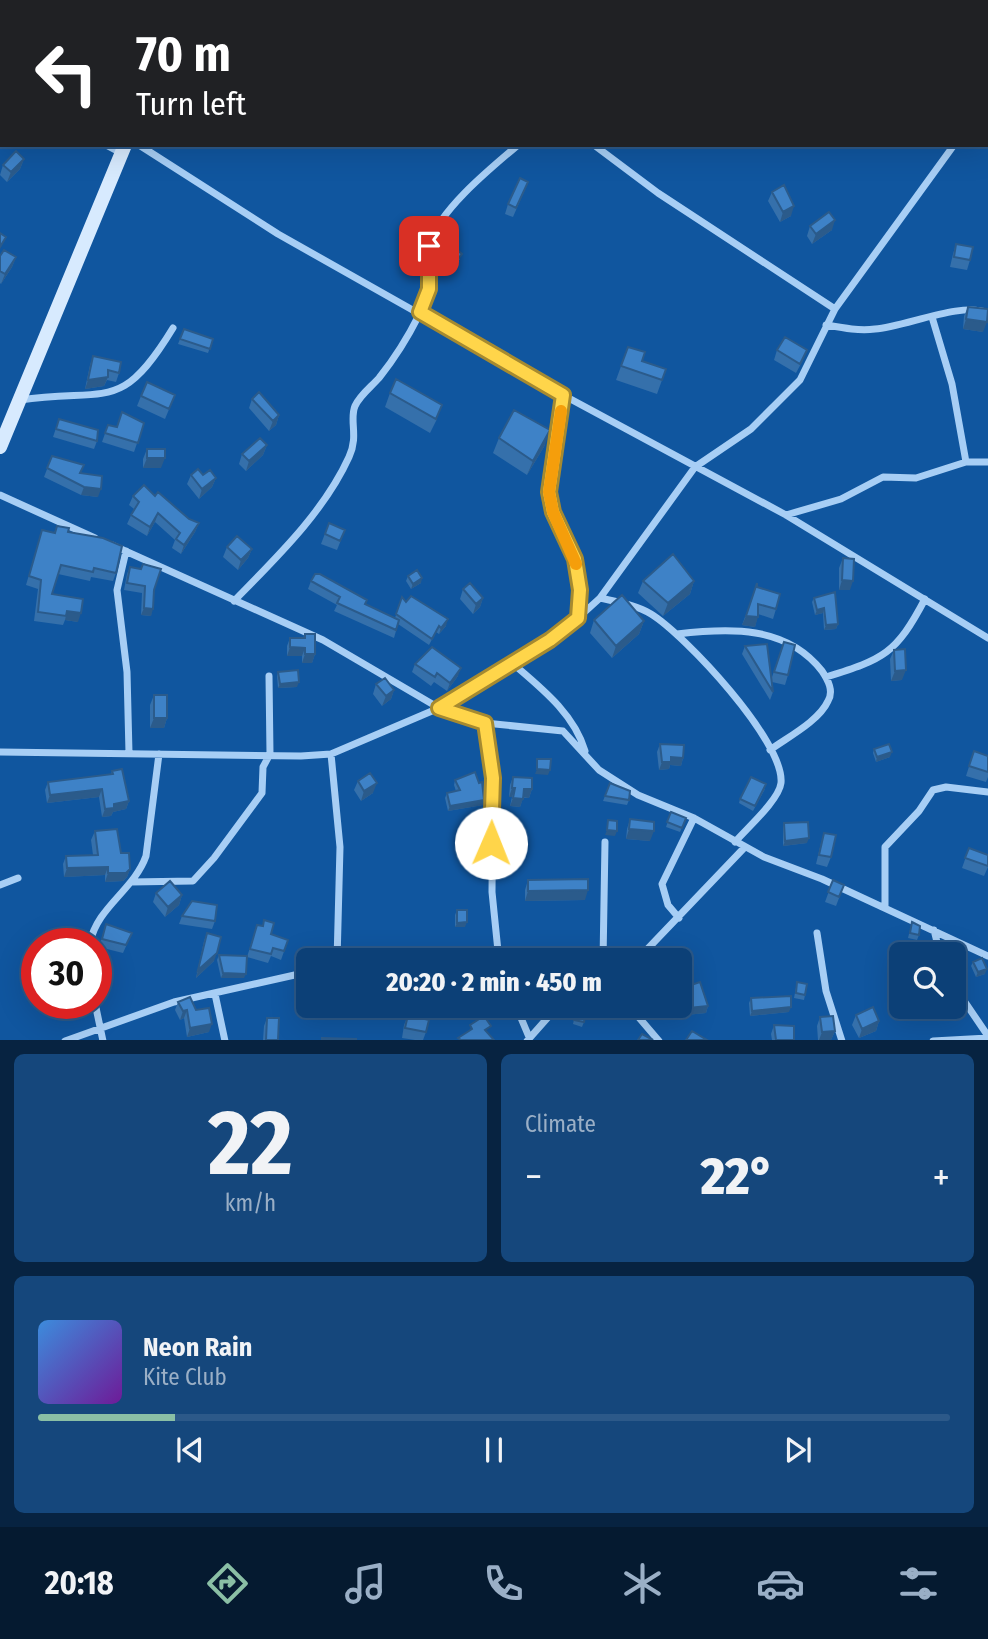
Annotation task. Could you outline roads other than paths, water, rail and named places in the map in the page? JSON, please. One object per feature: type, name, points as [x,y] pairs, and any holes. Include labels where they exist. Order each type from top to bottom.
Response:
[{"type":"main road","points":[[0,447],[4,425],[19,400],[123,149]]},
{"type":"street","points":[[142,147],[278,234],[563,395],[786,515],[988,638]]},
{"type":"street","points":[[234,601],[294,537],[337,480],[354,444],[356,427],[352,416],[356,405],[393,359],[420,312],[429,289],[429,246],[435,231],[479,180],[516,147]]},
{"type":"street","points":[[597,147],[648,186],[835,309]]},
{"type":"street","points":[[0,752],[331,754],[439,708],[510,662],[550,640],[600,598],[695,467],[729,446],[777,405],[800,380],[835,309],[953,147]]},
{"type":"street","points":[[826,325],[875,329],[974,310],[988,313]]},
{"type":"street","points":[[932,317],[952,384],[966,462]]},
{"type":"street","points":[[19,400],[56,394],[117,392],[140,375],[173,328]]},
{"type":"street","points":[[563,395],[549,492],[553,512],[575,559],[580,590],[578,618]]},
{"type":"street","points":[[786,515],[841,499],[883,477],[916,478],[966,462],[988,462]]},
{"type":"street","points":[[0,495],[352,655],[439,708],[485,723],[563,732],[599,770],[629,790],[694,818],[744,848],[885,907],[988,956]]},
{"type":"street","points":[[126,551],[117,590],[127,672],[129,753]]},
{"type":"street","points":[[600,598],[650,614],[677,634],[727,687],[770,750],[781,783],[776,796],[735,842]]},
{"type":"street","points":[[826,677],[873,661],[892,650],[925,599]]},
{"type":"street","points":[[677,634],[732,630],[771,636],[804,653],[826,677],[830,688],[828,702],[813,718],[770,750]]},
{"type":"street","points":[[510,662],[561,708],[582,740],[587,755]]},
{"type":"street","points":[[131,882],[188,883],[198,878],[256,805],[264,786],[263,767],[270,754],[269,676]]},
{"type":"street","points":[[485,723],[493,778],[492,892],[498,948]]},
{"type":"street","points":[[96,928],[99,920],[141,870],[146,856],[159,754]]},
{"type":"street","points":[[331,754],[340,847],[337,948]]},
{"type":"street","points":[[885,907],[885,847],[919,811],[933,790],[946,787],[988,792]]},
{"type":"street","points":[[679,918],[668,905],[662,884],[694,818]]},
{"type":"street","points":[[603,948],[606,842]]},
{"type":"street","points":[[649,948],[744,848]]},
{"type":"street","points":[[0,885],[18,878]]},
{"type":"street","points":[[934,930],[937,942]]},
{"type":"street","points":[[817,933],[826,991],[842,1040]]},
{"type":"street","points":[[68,1040],[174,1002],[296,975]]},
{"type":"street","points":[[215,994],[225,1040]]},
{"type":"street","points":[[947,1040],[988,1037],[966,1004]]},
{"type":"street","points":[[520,1018],[528,1039],[547,1018]]},
{"type":"street","points":[[639,1018],[658,1040]]},
{"type":"street","points":[[98,1019],[103,1040]]}]
